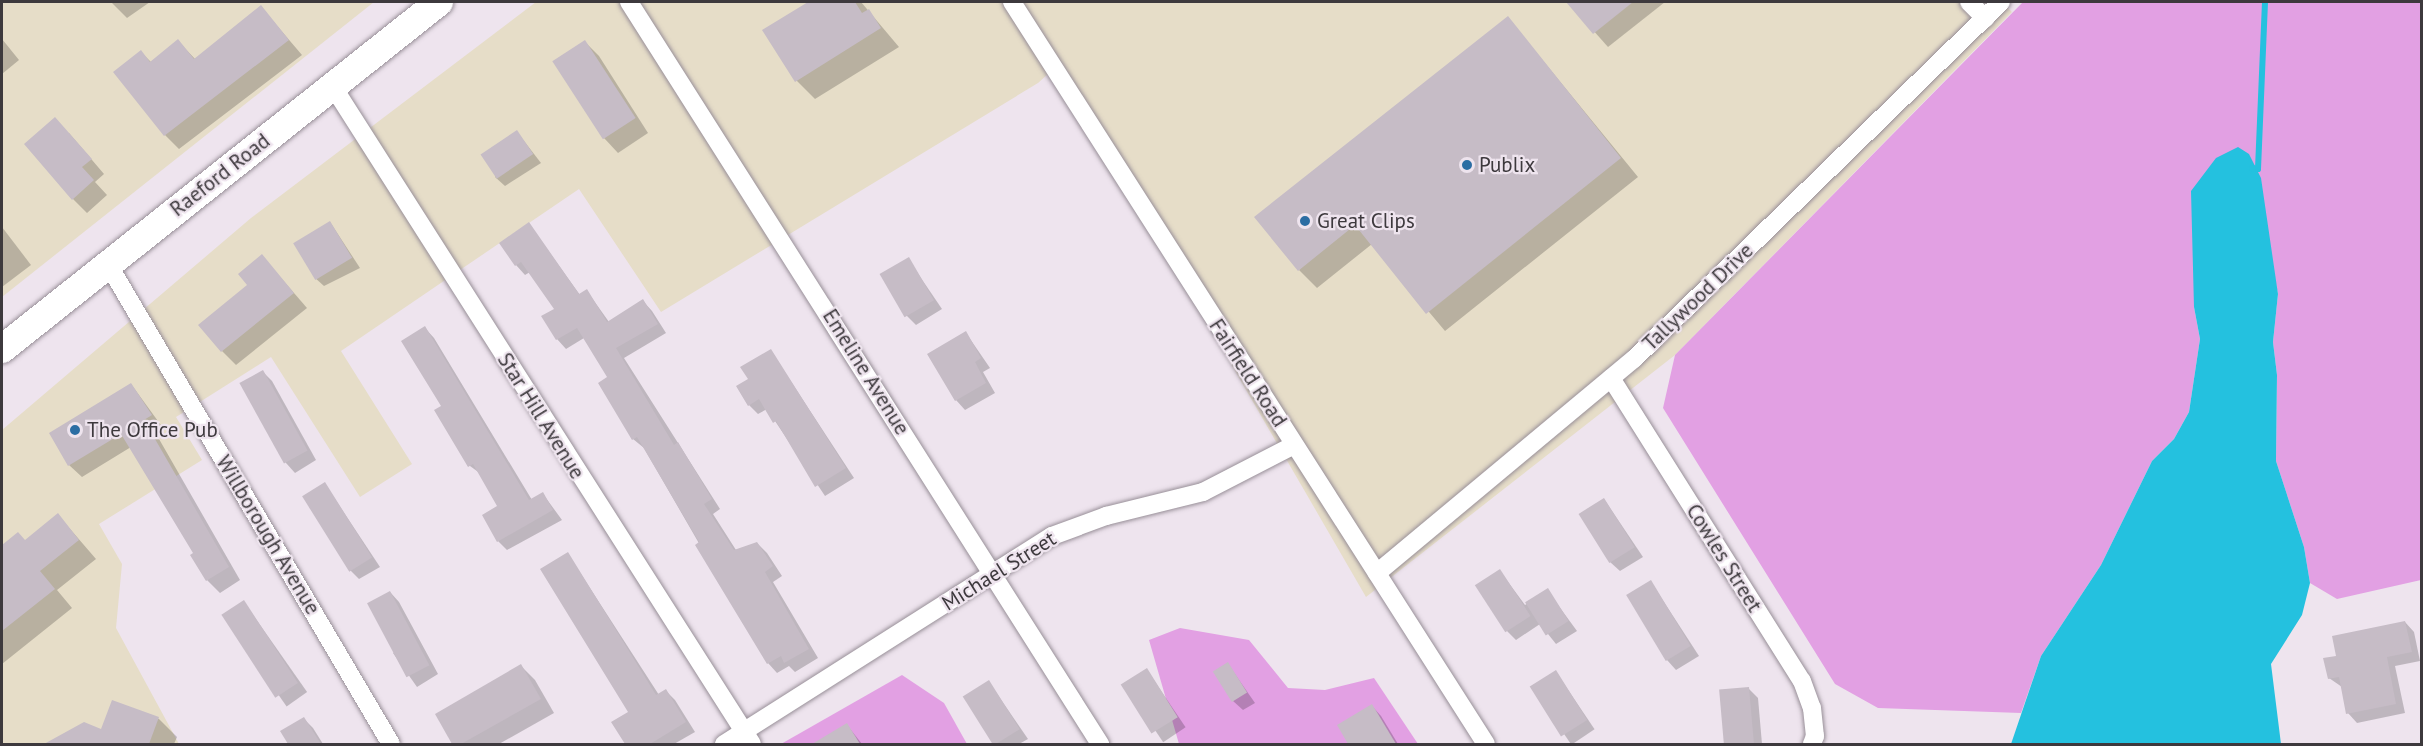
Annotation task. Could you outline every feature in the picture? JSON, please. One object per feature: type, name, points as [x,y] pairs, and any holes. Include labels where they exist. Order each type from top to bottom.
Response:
[{"type":"main road","name":"Raeford Road","points":[[2,349],[439,2]]},
{"type":"street","name":"Emeline Avenue","points":[[630,2],[1100,744]]},
{"type":"street","name":"Fairfield Road","points":[[1012,2],[1486,744]]},
{"type":"street","points":[[1970,2],[1984,18]]},
{"type":"street","name":"Tallywood Drive","points":[[1377,573],[1611,378],[2001,2]]},
{"type":"street","name":"Star Hill Avenue","points":[[332,86],[748,739]]},
{"type":"street","name":"Willborough Avenue","points":[[108,264],[391,744]]},
{"type":"street","name":"Cowles Street","points":[[1611,378],[1802,681],[1812,708],[1815,736],[1812,744]]},
{"type":"street","name":"Michael Street","points":[[724,744],[748,739],[1052,536],[1106,516],[1203,492],[1294,445]]},
{"type":"shaded area","points":[[2,2],[374,2],[2,297]]},
{"type":"shaded area","points":[[536,2],[2002,2],[2012,12],[1675,355],[1366,597],[1058,65],[1038,83],[661,312],[579,189],[341,351],[412,464],[360,497],[271,357],[176,417],[202,460],[99,524],[122,564],[116,628],[179,744],[2,744],[2,430],[251,218]]},
{"type":"shaded area","points":[[2023,2],[2421,2],[2421,580],[2337,599],[2310,583],[2304,547],[2276,461],[2277,375],[2273,342],[2278,294],[2269,250],[2194,307],[2200,339],[2189,412],[2174,439],[2152,461],[2101,565],[2041,656],[2021,713],[1878,708],[1835,684],[1663,408],[1675,355]]},
{"type":"shaded area","points":[[1180,628],[1249,640],[1288,688],[1325,690],[1374,678],[1418,744],[1179,744],[1149,640]]},
{"type":"shaded area","points":[[902,675],[944,703],[967,744],[781,744]]},
{"type":"water","points":[[2238,147],[2249,154],[2261,178],[2278,294],[2273,342],[2277,375],[2276,461],[2304,547],[2310,583],[2302,615],[2271,664],[2281,744],[2011,744],[2041,656],[2101,565],[2152,461],[2174,439],[2189,412],[2200,339],[2194,307],[2191,191],[2216,158]]},
{"type":"building","points":[[808,2],[855,2],[862,13],[869,9],[881,28],[795,82],[762,30]]},
{"type":"building","points":[[1566,2],[1633,2],[1593,34]]},
{"type":"building","points":[[261,5],[289,40],[164,136],[113,72],[141,50],[150,62],[178,39],[194,59]]},
{"type":"building","name":"Publix","points":[[1508,16],[1621,158],[1426,314],[1355,225],[1298,271],[1254,217]]},
{"type":"building","points":[[585,40],[636,118],[603,139],[552,61]]},
{"type":"building","points":[[55,117],[92,159],[82,167],[94,180],[72,200],[24,144]]},
{"type":"building","points":[[517,130],[533,154],[497,179],[481,155]]},
{"type":"building","points":[[330,221],[352,258],[315,280],[293,243]]},
{"type":"building","points":[[529,222],[579,294],[587,289],[607,322],[643,299],[658,324],[616,348],[674,445],[678,442],[712,499],[704,504],[734,550],[757,542],[773,566],[765,572],[809,649],[784,663],[781,656],[767,664],[695,545],[699,542],[637,437],[632,440],[598,383],[607,377],[577,328],[556,340],[541,316],[554,309],[521,262],[515,266],[499,243]]},
{"type":"building","points":[[262,254],[294,293],[221,352],[198,325],[247,285],[238,274]]},
{"type":"building","points":[[909,257],[934,300],[905,317],[880,274]]},
{"type":"building","points":[[425,326],[529,500],[543,492],[553,510],[497,542],[482,515],[497,506],[473,464],[468,467],[434,410],[441,406],[401,341]]},
{"type":"building","points":[[966,331],[981,358],[975,362],[986,383],[955,401],[927,354]]},
{"type":"building","points":[[771,349],[846,468],[815,487],[776,421],[773,423],[759,399],[748,406],[736,386],[748,379],[740,367]]},
{"type":"building","points":[[263,370],[308,450],[284,464],[239,383]]},
{"type":"building","points":[[131,383],[152,415],[144,420],[229,567],[206,581],[190,555],[193,553],[121,434],[68,466],[49,433]]},
{"type":"building","points":[[325,482],[372,557],[349,572],[302,496]]},
{"type":"building","points":[[1604,498],[1635,547],[1609,563],[1579,514]]},
{"type":"building","points":[[58,513],[79,540],[40,571],[55,589],[2,631],[2,545],[18,532],[25,540]]},
{"type":"building","points":[[568,552],[656,695],[666,689],[686,722],[650,744],[625,744],[611,722],[628,712],[540,569]]},
{"type":"building","points":[[1500,569],[1530,616],[1505,632],[1475,585]]},
{"type":"building","points":[[1651,580],[1691,646],[1666,661],[1626,595]]},
{"type":"building","points":[[1548,588],[1569,621],[1546,635],[1525,602]]},
{"type":"building","points":[[390,591],[429,665],[406,677],[367,603]]},
{"type":"building","points":[[244,600],[298,683],[275,698],[221,615]]},
{"type":"building","points":[[2405,621],[2412,652],[2387,657],[2396,704],[2346,714],[2339,677],[2328,679],[2323,658],[2336,656],[2332,636]]},
{"type":"building","points":[[1228,662],[1247,693],[1232,702],[1213,672]]},
{"type":"building","points":[[521,664],[541,699],[461,744],[452,744],[435,714]]},
{"type":"building","points":[[1147,668],[1178,717],[1151,734],[1121,684]]},
{"type":"building","points":[[1556,670],[1587,720],[1561,736],[1530,686]]},
{"type":"building","points":[[989,680],[1020,729],[992,744],[963,696]]},
{"type":"building","points":[[1749,687],[1754,744],[1724,744],[1719,690]]},
{"type":"building","points":[[112,700],[159,717],[149,744],[44,744],[84,722],[101,729]]},
{"type":"building","points":[[1372,704],[1396,744],[1348,744],[1337,725]]},
{"type":"building","points":[[304,717],[321,744],[288,744],[280,731]]},
{"type":"building","points":[[847,723],[860,744],[812,744]]},
{"type":"waterway","points":[[2252,168],[2258,169],[2265,2]]},
{"type":"place","name":"Publix","points":[[1467,165]]},
{"type":"place","name":"Great Clips","points":[[1305,221]]},
{"type":"place","name":"The Office Pub","points":[[75,430]]}]
